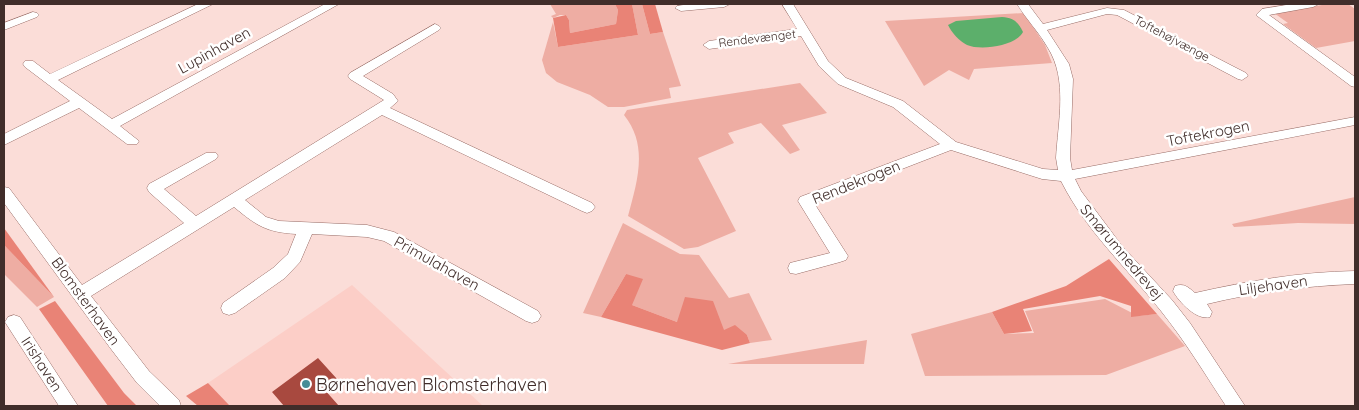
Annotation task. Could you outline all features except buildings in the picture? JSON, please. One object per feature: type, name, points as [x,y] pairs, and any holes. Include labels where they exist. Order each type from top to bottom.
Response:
[{"type":"street","points":[[49,79],[207,4]]},
{"type":"street","name":"Lupinhaven","points":[[111,125],[333,4]]},
{"type":"street","points":[[682,8],[724,4]]},
{"type":"street","points":[[788,4],[824,63],[834,75],[842,81],[898,104],[951,145]]},
{"type":"street","name":"Smørumnedrevej","points":[[1022,4],[1059,55],[1067,79],[1063,158],[1066,176],[1074,194],[1116,250],[1166,305],[1184,328],[1236,406]]},
{"type":"street","points":[[1313,4],[1266,11],[1262,14],[1355,83]]},
{"type":"street","name":"Toftehøjvænge","points":[[1041,28],[1107,10],[1120,12],[1242,76]]},
{"type":"street","points":[[4,28],[33,15]]},
{"type":"street","points":[[81,294],[382,108],[391,101],[388,97],[354,76],[435,28]]},
{"type":"street","name":"Rendevænget","points":[[709,44],[804,32]]},
{"type":"street","points":[[29,64],[132,141]]},
{"type":"street","points":[[4,140],[79,102]]},
{"type":"street","points":[[382,108],[587,207]]},
{"type":"street","name":"Toftekrogen","points":[[951,145],[1042,174],[1066,176],[1355,121]]},
{"type":"street","name":"Rendekrogen","points":[[796,268],[840,256],[805,201],[951,145]]},
{"type":"street","points":[[195,224],[154,188],[211,156]]},
{"type":"street","name":"Blomsterhaven","points":[[4,192],[143,377],[172,406]]},
{"type":"street","name":"Primulahaven","points":[[235,200],[261,220],[278,227],[367,231],[388,236],[532,316]]},
{"type":"street","points":[[229,308],[279,273],[294,258],[306,229]]},
{"type":"street","name":"Liljehaven","points":[[1193,301],[1245,288],[1302,280],[1355,277]]},
{"type":"street","name":"Irishaven","points":[[14,322],[69,406]]},
{"type":"shaded area","points":[[550,4],[615,4],[618,10],[616,24],[570,33],[569,20],[566,15],[553,18],[551,16],[556,14]]},
{"type":"shaded area","points":[[615,4],[632,4],[638,35],[558,47],[553,18],[566,15],[569,20],[570,33],[616,24],[618,10]]},
{"type":"shaded area","points":[[632,4],[642,4],[650,34],[663,32],[681,86],[669,88],[671,98],[624,107],[608,107],[590,95],[557,82],[546,73],[542,60],[553,22],[558,47],[638,35]]},
{"type":"shaded area","points":[[642,4],[655,4],[663,32],[650,34]]},
{"type":"shaded area","points":[[1328,4],[1348,4],[1355,9],[1355,41],[1316,48],[1283,24],[1288,23],[1274,13]]},
{"type":"shaded area","points":[[1024,13],[1045,45],[1052,63],[974,69],[969,80],[949,70],[924,86],[885,21]]},
{"type":"shaded area","points":[[1002,17],[1015,21],[1023,32],[1013,41],[998,46],[973,47],[967,45],[956,36],[948,25],[956,21]]},
{"type":"shaded area","points":[[800,83],[827,113],[782,125],[800,150],[790,154],[761,123],[728,133],[734,143],[698,158],[736,231],[698,247],[684,249],[628,216],[635,190],[639,152],[632,127],[624,115],[627,110]]},
{"type":"shaded area","points":[[1355,197],[1355,224],[1298,223],[1234,227],[1232,224]]},
{"type":"shaded area","points":[[623,223],[680,254],[699,255],[729,298],[749,293],[772,340],[750,343],[747,335],[677,322],[632,305],[626,274],[601,317],[583,313]]},
{"type":"shaded area","points":[[4,228],[54,297],[4,245]]},
{"type":"shaded area","points":[[4,245],[54,297],[37,307],[4,274]]},
{"type":"shaded area","points":[[1109,259],[1157,314],[1131,317],[1131,306],[1100,296],[1023,309],[1032,331],[1004,334],[992,312],[1066,286]]},
{"type":"shaded area","points":[[626,274],[643,279],[632,305],[677,322],[685,297],[713,301],[724,330],[735,325],[747,335],[750,343],[722,350],[601,317]]},
{"type":"shaded area","points":[[352,285],[483,406],[230,406],[208,383]]},
{"type":"shaded area","points":[[1105,299],[1138,316],[1157,314],[1185,346],[1106,375],[925,376],[911,334],[992,312],[1004,334],[1034,333],[1025,311]]},
{"type":"shaded area","points":[[55,301],[124,393],[137,406],[108,406],[39,309]]},
{"type":"shaded area","points":[[867,340],[864,364],[728,364]]},
{"type":"shaded area","points":[[208,383],[230,406],[198,406],[186,396]]},
{"type":"place","name":"Børnehaven Blomsterhaven","points":[[306,384]]}]
